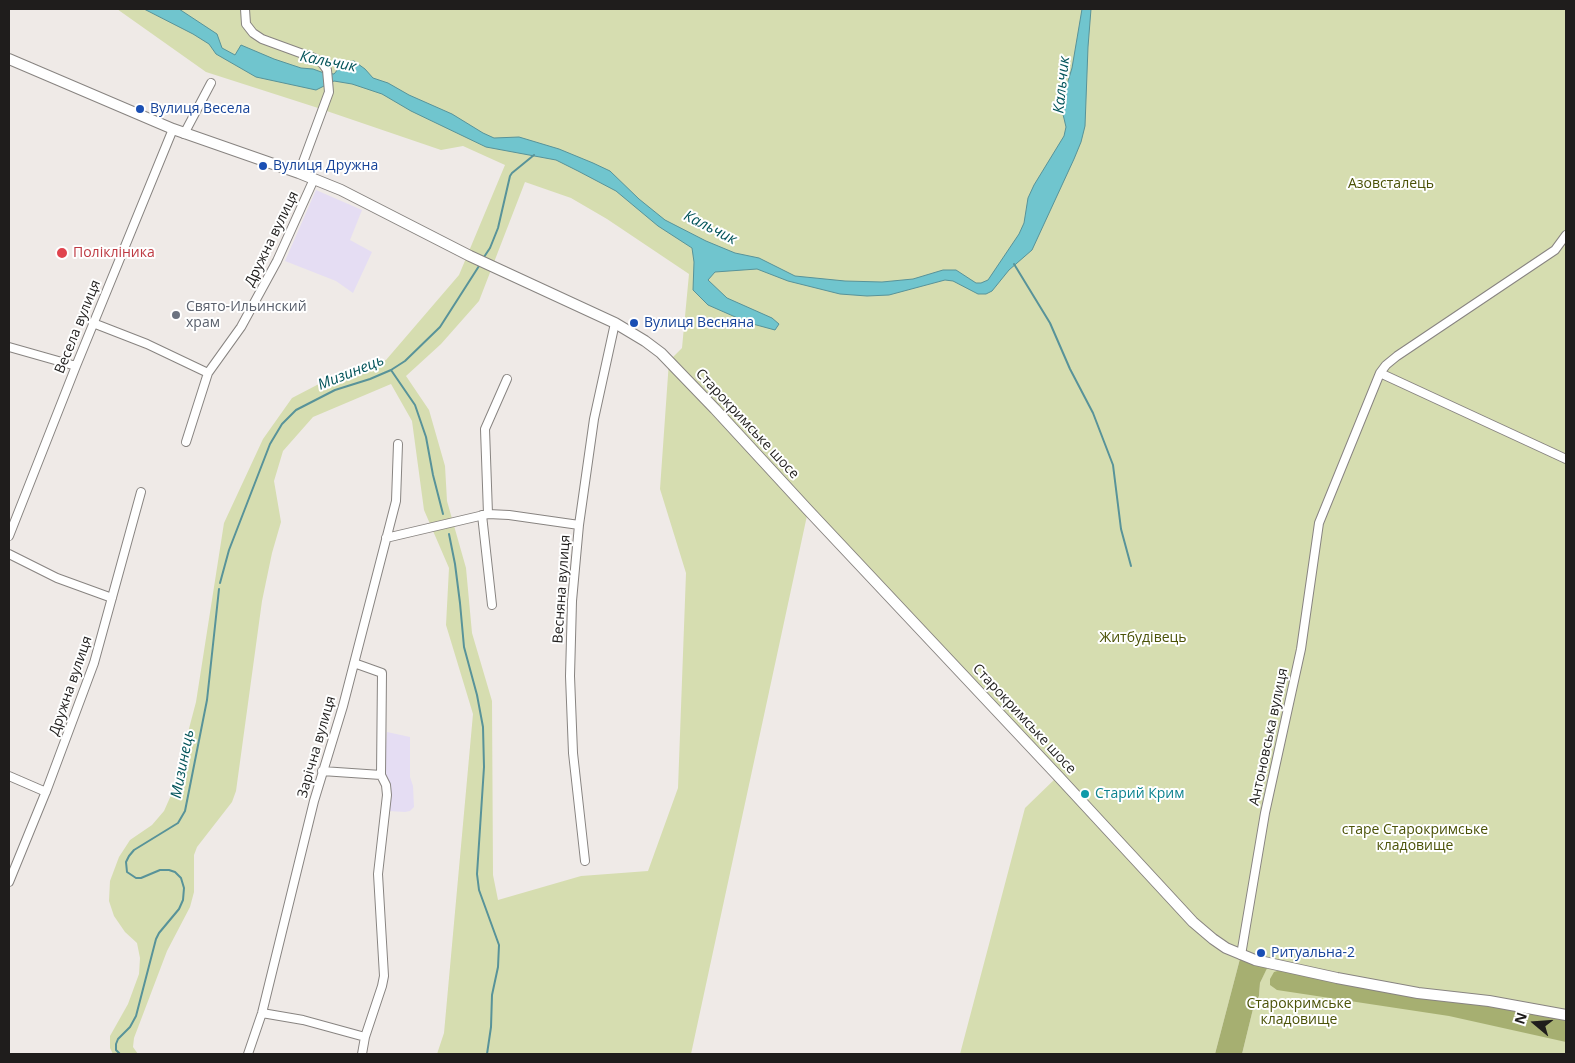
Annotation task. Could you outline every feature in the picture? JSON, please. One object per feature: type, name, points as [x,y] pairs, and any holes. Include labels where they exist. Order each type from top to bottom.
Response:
[{"type":"street","points":[[245,9],[246,24],[252,34],[314,58],[322,63],[327,70],[329,92],[299,173]]},
{"type":"street","name":"Старокримське шосе","points":[[9,58],[184,134],[299,173],[359,198],[470,256],[615,323],[645,341],[669,362],[715,409],[1194,922],[1226,948],[1261,961],[1337,978],[1418,993],[1489,1001],[1566,1015]]},
{"type":"street","points":[[184,134],[212,83]]},
{"type":"street","name":"Весела вулиця","points":[[9,536],[173,129]]},
{"type":"street","name":"Дружна вулиця","points":[[186,442],[208,373],[234,339],[255,303],[277,261],[314,179]]},
{"type":"street","points":[[1566,236],[1555,250],[1397,356],[1386,365],[1380,374],[1566,460]]},
{"type":"street","name":"Весняна вулиця","points":[[585,860],[573,753],[570,676],[572,601],[579,525],[594,419],[615,323]]},
{"type":"street","points":[[93,324],[147,344],[208,373]]},
{"type":"street","points":[[9,347],[76,366]]},
{"type":"street","name":"Антоновська вулиця","points":[[1241,955],[1265,813],[1301,649],[1319,523],[1380,374]]},
{"type":"street","points":[[492,605],[485,515],[485,429],[507,379]]},
{"type":"street","name":"Зарічна вулиця","points":[[248,1054],[262,1013],[322,771],[343,706],[396,501],[398,444]]},
{"type":"street","name":"Дружна вулиця","points":[[9,882],[46,792],[94,663],[141,492]]},
{"type":"street","points":[[386,538],[485,515],[509,515],[579,525]]},
{"type":"street","points":[[9,554],[57,578],[112,598]]},
{"type":"street","points":[[354,662],[382,672],[381,775],[386,785],[387,795],[378,874],[384,976],[364,1036],[362,1054]]},
{"type":"street","points":[[322,771],[381,775]]},
{"type":"street","points":[[9,776],[46,792]]},
{"type":"street","points":[[262,1013],[303,1020],[364,1036]]},
{"type":"shaded area","points":[[316,190],[362,210],[350,240],[372,252],[353,293],[336,281],[285,261]]},
{"type":"shaded area","points":[[387,732],[410,737],[410,777],[413,786],[414,807],[410,811],[389,811],[390,786],[384,770]]},
{"type":"green space","points":[[117,9],[1566,9],[1566,1054],[1242,1054],[1253,1009],[1259,996],[1260,983],[1269,963],[1241,955],[1215,1054],[960,1054],[1025,808],[1058,776],[808,511],[691,1054],[437,1054],[444,1033],[473,714],[446,625],[449,568],[424,510],[412,421],[391,384],[313,417],[283,451],[274,481],[281,522],[272,553],[262,601],[236,791],[232,802],[197,847],[194,855],[194,892],[190,907],[167,951],[134,1038],[133,1047],[138,1054],[113,1054],[110,1048],[110,1036],[128,1004],[139,974],[140,958],[137,943],[125,932],[114,916],[109,901],[110,881],[119,857],[130,840],[152,825],[164,811],[172,793],[196,702],[224,523],[263,439],[292,398],[338,374],[386,360],[459,275],[505,165],[463,146],[441,150],[206,72]],"holes":[[[525,182],[571,198],[607,219],[689,274],[682,348],[669,361],[660,489],[686,573],[678,788],[648,871],[581,876],[498,900],[493,875],[492,701],[472,633],[466,568],[447,501],[445,466],[429,410],[406,376],[441,344],[479,301]]]},
{"type":"green space","points":[[1241,955],[1270,962],[1260,983],[1259,996],[1253,1009],[1242,1054],[1215,1054]]},
{"type":"green space","points":[[1284,969],[1566,1020],[1566,1042],[1449,1016],[1277,990],[1270,985],[1270,979],[1274,972]]},
{"type":"water","points":[[144,9],[179,9],[217,34],[222,48],[235,55],[241,45],[301,68],[334,74],[344,62],[354,61],[373,78],[388,83],[409,95],[452,114],[494,138],[519,137],[559,149],[610,171],[639,199],[665,220],[706,241],[735,253],[759,258],[795,276],[845,281],[882,282],[913,279],[943,270],[956,270],[976,283],[988,280],[1019,234],[1024,223],[1028,198],[1064,136],[1066,127],[1062,101],[1072,68],[1082,9],[1091,9],[1085,126],[1074,159],[1032,250],[1009,270],[992,291],[986,294],[978,294],[953,281],[945,280],[889,295],[840,294],[788,281],[757,269],[715,272],[708,280],[727,298],[772,318],[779,324],[775,330],[749,323],[708,305],[693,290],[694,262],[692,248],[658,226],[616,191],[578,171],[556,160],[486,147],[411,111],[382,94],[352,84],[334,81],[316,90],[256,77],[216,54],[209,44],[193,34]]},
{"type":"waterway","name":"Мизинець","points":[[484,257],[498,228],[510,176],[534,155]]},
{"type":"waterway","points":[[1014,264],[1050,323],[1070,369],[1093,413],[1113,465],[1121,529],[1131,566]]},
{"type":"waterway","name":"Мизинець","points":[[220,583],[229,550],[270,444],[282,424],[296,410],[335,390],[370,379],[391,370],[405,361],[440,327],[479,266]]},
{"type":"waterway","points":[[391,370],[415,405],[426,437],[443,514]]},
{"type":"waterway","points":[[449,534],[455,564],[464,647],[477,695],[483,727],[484,767],[477,874],[479,890],[499,945],[487,1054]]},
{"type":"waterway","name":"Мизинець","points":[[120,1054],[116,1050],[116,1044],[118,1039],[130,1027],[136,1016],[156,939],[179,909],[183,900],[184,888],[181,878],[175,872],[160,870],[141,878],[136,878],[127,872],[126,862],[134,850],[178,823],[185,811],[207,700],[219,589]]},
{"type":"place","name":"Вулиця Весела","points":[[140,109]]},
{"type":"place","name":"Вулиця Дружна","points":[[263,166]]},
{"type":"place","name":"Полікліника","points":[[62,253]]},
{"type":"place","name":"Свято-Ильинский храм","points":[[176,315]]},
{"type":"place","name":"Вулиця Весняна","points":[[634,323]]},
{"type":"place","name":"Старий Крим","points":[[1085,794]]},
{"type":"place","name":"Ритуальна-2","points":[[1261,953]]},
{"type":"water label","name":"Кальчик","points":[[328,62]]},
{"type":"water label","name":"Кальчик","points":[[1062,85]]},
{"type":"water label","name":"Кальчик","points":[[710,228]]},
{"type":"park label","name":"Азовсталець","points":[[1391,184]]},
{"type":"park label","name":"Житбудівець","points":[[1143,638]]},
{"type":"park label","name":"старе Старокримське кладовище","points":[[1415,838]]},
{"type":"park label","name":"Старокримське кладовище","points":[[1299,1012]]}]
